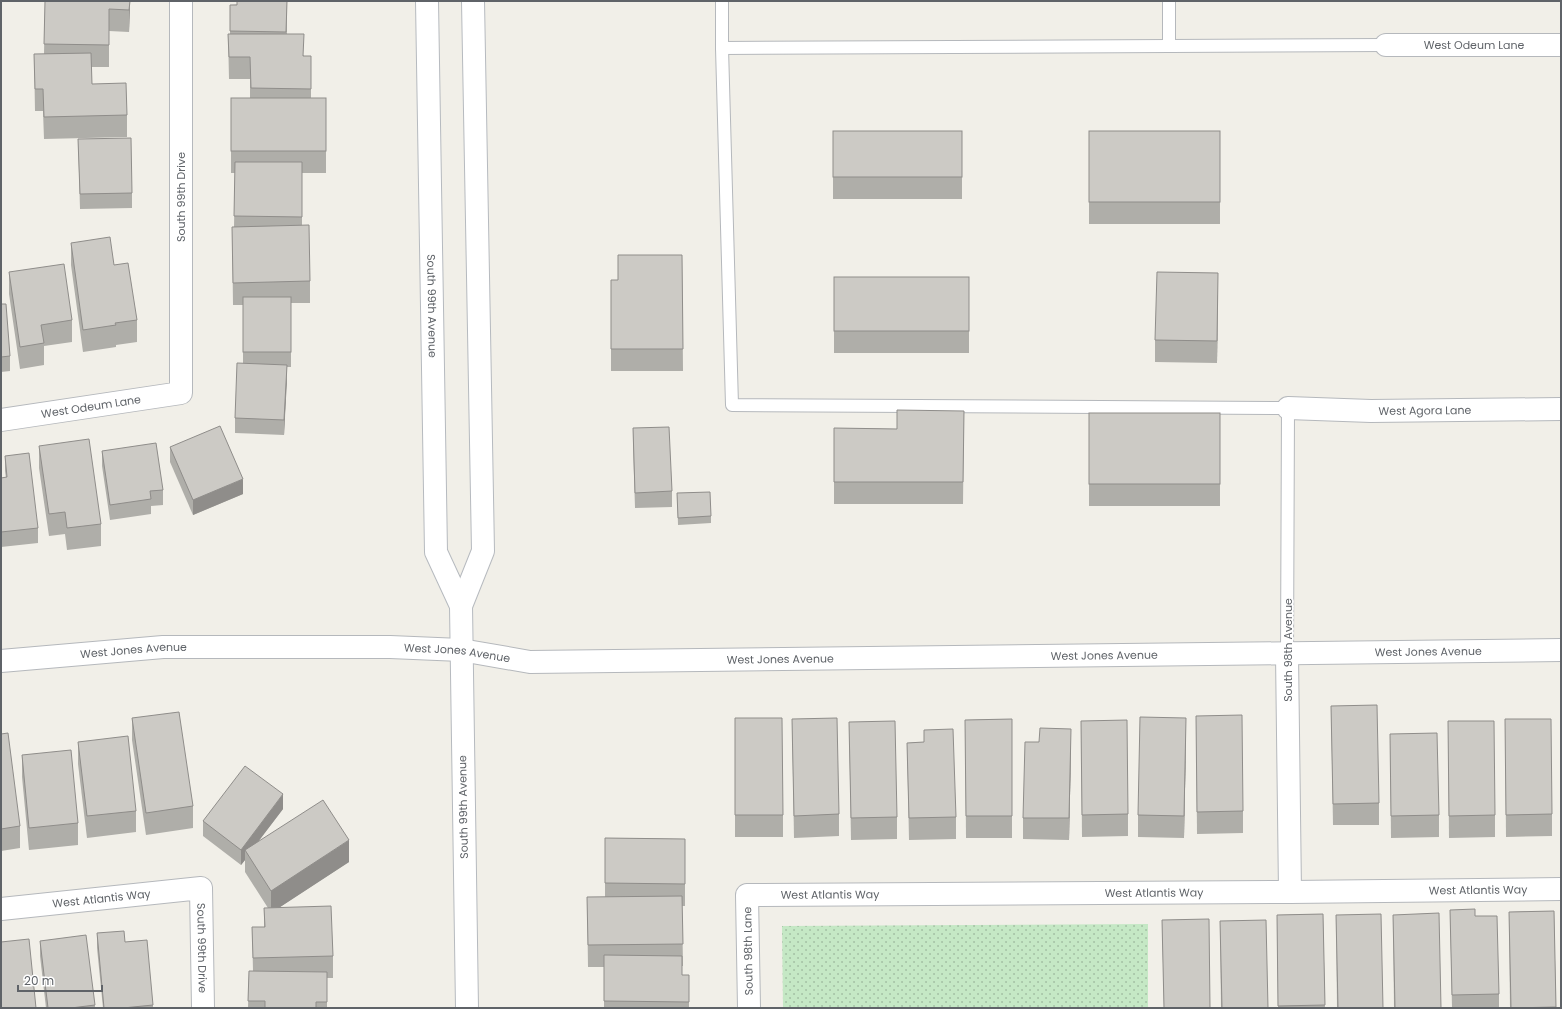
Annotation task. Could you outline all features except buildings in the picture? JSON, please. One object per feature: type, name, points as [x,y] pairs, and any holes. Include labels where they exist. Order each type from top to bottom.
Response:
[{"type":"street","name":"South 99th Drive","points":[[181,1],[181,393]]},
{"type":"street","name":"South 99th Avenue","points":[[427,1],[436,552],[461,606]]},
{"type":"street","name":"South 99th Avenue","points":[[467,1008],[461,606],[483,551],[473,1]]},
{"type":"street","name":"West Odeum Lane","points":[[1386,45],[1561,45]]},
{"type":"street","name":"West Odeum Lane","points":[[1,420],[181,393]]},
{"type":"street","name":"West Agora Lane","points":[[1288,408],[1371,411],[1561,409]]},
{"type":"street","name":"West Jones Avenue","points":[[1,661],[163,647],[390,647],[461,650],[530,662],[1561,650]]},
{"type":"street","name":"South 98th Avenue","points":[[1287,654],[1290,892]]},
{"type":"street","name":"South 99th Drive","points":[[201,888],[203,1008]]},
{"type":"street","name":"West Atlantis Way","points":[[1,908],[201,888]]},
{"type":"street","name":"West Atlantis Way","points":[[747,895],[1561,889]]},
{"type":"street","name":"South 98th Lane","points":[[747,895],[749,1008]]},
{"type":"lane","points":[[722,1],[732,405],[1288,408]]},
{"type":"lane","points":[[1169,1],[1169,46]]},
{"type":"lane","points":[[722,48],[1386,45]]},
{"type":"lane","name":"South 98th Avenue","points":[[1287,654],[1288,408]]},
{"type":"green space","points":[[1148,924],[1148,1008],[783,1008],[782,926]]}]
